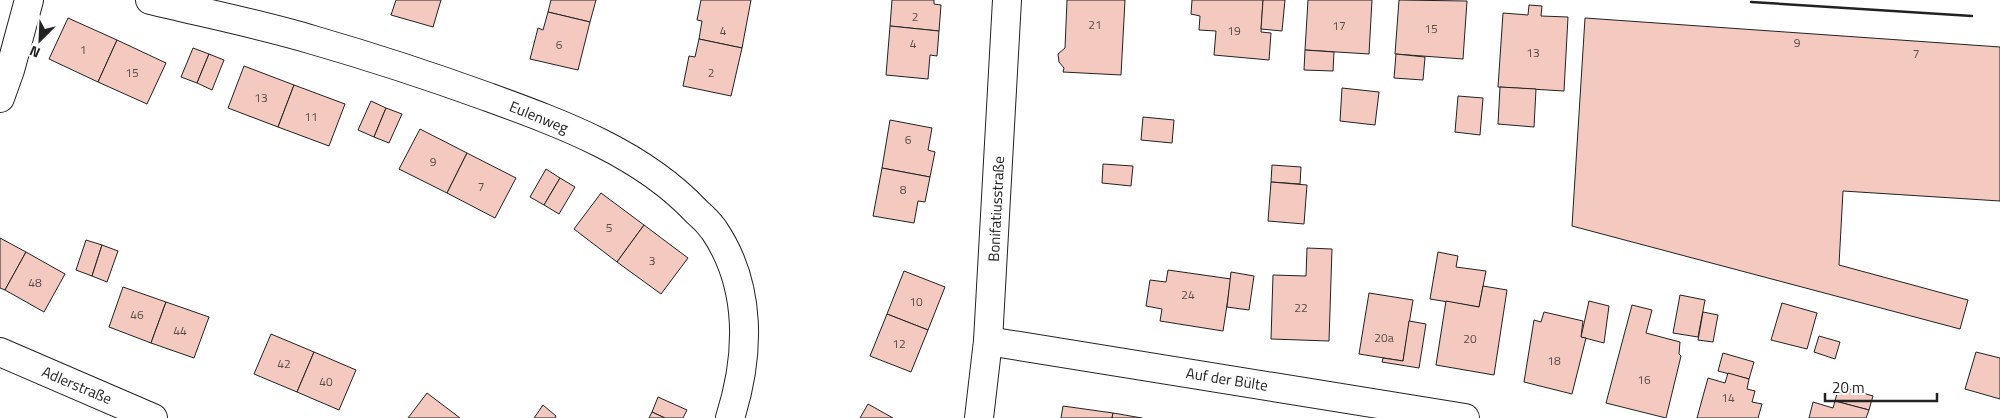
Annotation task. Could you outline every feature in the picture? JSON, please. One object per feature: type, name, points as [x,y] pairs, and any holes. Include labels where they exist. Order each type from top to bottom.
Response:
[{"type":"street","points":[[0,98],[10,70],[29,0]]},
{"type":"street","name":"Eulenweg","points":[[150,0],[312,39],[440,80],[545,118],[625,155],[652,172],[682,196],[713,229],[733,264],[744,303],[744,349],[735,402],[730,418]]},
{"type":"street","name":"Bonifatiusstraße","points":[[978,418],[988,341],[1007,0]]},
{"type":"street","name":"Auf der Bülte","points":[[988,341],[1465,418]]},
{"type":"street","name":"Adlerstraße","points":[[0,352],[153,418]]},
{"type":"building","points":[[396,0],[441,0],[433,27],[391,15]]},
{"type":"building","points":[[551,0],[596,0],[590,22],[548,12]]},
{"type":"building","points":[[701,0],[751,0],[742,48],[699,39],[702,21],[697,20]]},
{"type":"building","points":[[892,0],[934,0],[934,4],[941,5],[939,31],[890,26]]},
{"type":"building","points":[[1067,0],[1125,0],[1121,75],[1063,72],[1064,68],[1059,62],[1058,54],[1065,48]]},
{"type":"building","points":[[1192,0],[1263,0],[1261,32],[1271,33],[1269,60],[1214,55],[1216,31],[1199,30],[1200,16],[1191,14]]},
{"type":"building","points":[[1263,0],[1285,0],[1282,31],[1261,29]]},
{"type":"building","points":[[1308,0],[1372,0],[1369,54],[1305,50]]},
{"type":"building","points":[[1399,0],[1467,1],[1463,59],[1395,54]]},
{"type":"building","points":[[1529,5],[1542,6],[1541,16],[1568,17],[1564,91],[1498,87],[1503,13],[1528,15]]},
{"type":"building","points":[[548,12],[590,22],[578,70],[530,59],[538,28],[543,30]]},
{"type":"building","points":[[68,18],[117,40],[98,82],[49,59]]},
{"type":"building","points":[[1585,18],[2000,47],[2000,201],[1843,191],[1839,265],[1968,300],[1960,329],[1572,226]]},
{"type":"building","points":[[890,26],[939,31],[937,56],[930,55],[928,79],[886,75]]},
{"type":"building","points":[[699,39],[742,48],[731,96],[683,86],[689,56],[695,57]]},
{"type":"building","points":[[117,40],[166,63],[147,104],[98,82]]},
{"type":"building","points":[[193,48],[209,54],[197,83],[181,77]]},
{"type":"building","points":[[1305,50],[1334,52],[1333,71],[1304,70]]},
{"type":"building","points":[[209,54],[224,60],[212,90],[197,83]]},
{"type":"building","points":[[1396,54],[1425,57],[1423,80],[1394,78]]},
{"type":"building","points":[[244,66],[294,85],[278,127],[228,108]]},
{"type":"building","points":[[294,85],[345,104],[329,146],[278,127]]},
{"type":"building","points":[[1500,87],[1536,89],[1534,127],[1498,124]]},
{"type":"building","points":[[1342,88],[1379,92],[1375,125],[1340,121]]},
{"type":"building","points":[[1458,96],[1483,98],[1480,135],[1455,132]]},
{"type":"building","points":[[371,101],[386,108],[374,137],[358,130]]},
{"type":"building","points":[[386,108],[402,114],[389,143],[374,137]]},
{"type":"building","points":[[1143,117],[1174,120],[1172,143],[1141,140]]},
{"type":"building","points":[[890,120],[932,128],[928,150],[935,152],[930,177],[882,168]]},
{"type":"building","points":[[420,129],[467,153],[447,193],[399,169]]},
{"type":"building","points":[[467,153],[516,178],[495,218],[447,193]]},
{"type":"building","points":[[1103,164],[1133,166],[1131,186],[1102,183]]},
{"type":"building","points":[[1272,165],[1301,167],[1300,184],[1271,182]]},
{"type":"building","points":[[882,168],[930,177],[925,202],[918,201],[914,223],[873,216]]},
{"type":"building","points":[[546,169],[560,178],[544,205],[530,197]]},
{"type":"building","points":[[560,178],[575,187],[559,214],[544,205]]},
{"type":"building","points":[[1271,182],[1307,185],[1304,224],[1268,221]]},
{"type":"building","points":[[601,193],[644,225],[617,262],[574,229]]},
{"type":"building","points":[[644,225],[688,258],[661,294],[617,262]]},
{"type":"building","points":[[0,238],[26,252],[5,290],[0,288]]},
{"type":"building","points":[[86,240],[102,245],[92,276],[76,270]]},
{"type":"building","points":[[102,245],[118,251],[107,282],[92,276]]},
{"type":"building","points":[[1307,248],[1332,249],[1329,341],[1271,339],[1273,275],[1306,276]]},
{"type":"building","points":[[26,252],[65,274],[44,312],[5,290]]},
{"type":"building","points":[[1438,252],[1458,256],[1456,267],[1486,271],[1479,307],[1430,299]]},
{"type":"building","points":[[1168,270],[1231,279],[1223,331],[1160,321],[1162,309],[1146,306],[1150,280],[1166,282]]},
{"type":"building","points":[[904,271],[945,287],[928,330],[887,314]]},
{"type":"building","points":[[1231,272],[1254,276],[1249,310],[1227,307]]},
{"type":"building","points":[[1483,286],[1507,290],[1494,375],[1436,365],[1446,301],[1479,307]]},
{"type":"building","points":[[123,287],[166,302],[151,343],[109,327]]},
{"type":"building","points":[[1369,293],[1413,300],[1403,361],[1359,354]]},
{"type":"building","points":[[1680,295],[1705,300],[1698,337],[1673,333]]},
{"type":"building","points":[[1589,301],[1609,306],[1604,343],[1581,337]]},
{"type":"building","points":[[166,302],[209,317],[194,358],[151,343]]},
{"type":"building","points":[[1782,303],[1817,313],[1807,349],[1771,340]]},
{"type":"building","points":[[1632,305],[1652,310],[1646,333],[1680,342],[1679,354],[1681,356],[1666,418],[1606,403]]},
{"type":"building","points":[[1544,312],[1583,321],[1581,337],[1586,338],[1572,394],[1524,382],[1534,320],[1541,322]]},
{"type":"building","points":[[1703,312],[1718,315],[1713,342],[1698,340]]},
{"type":"building","points":[[887,314],[928,330],[911,372],[870,356]]},
{"type":"building","points":[[1409,321],[1426,324],[1419,368],[1382,362],[1383,358],[1403,361]]},
{"type":"building","points":[[271,334],[314,352],[297,392],[254,374]]},
{"type":"building","points":[[1819,336],[1840,342],[1835,359],[1814,352]]},
{"type":"building","points":[[314,352],[356,370],[339,410],[297,392]]},
{"type":"building","points":[[1976,352],[2000,358],[2000,399],[1965,389]]},
{"type":"building","points":[[1723,353],[1754,362],[1749,379],[1718,371]]},
{"type":"building","points":[[1728,373],[1749,379],[1747,389],[1755,391],[1752,402],[1762,404],[1758,418],[1697,418],[1708,378],[1725,383]]},
{"type":"building","points":[[1839,386],[1873,396],[1869,410],[1835,401]]},
{"type":"building","points":[[427,393],[460,418],[408,418]]},
{"type":"building","points":[[658,397],[687,410],[683,418],[665,418],[652,412]]},
{"type":"building","points":[[1835,401],[1869,410],[1866,418],[1809,418],[1813,402],[1833,408]]},
{"type":"building","points":[[868,404],[893,418],[860,418]]},
{"type":"building","points":[[543,405],[556,416],[555,418],[534,418]]},
{"type":"building","points":[[1063,406],[1113,413],[1112,418],[1061,418]]},
{"type":"building","points":[[652,412],[665,418],[649,418]]},
{"type":"building","points":[[1113,413],[1142,418],[1112,418]]},
{"type":"wall","points":[[1751,2],[1972,16]]}]
